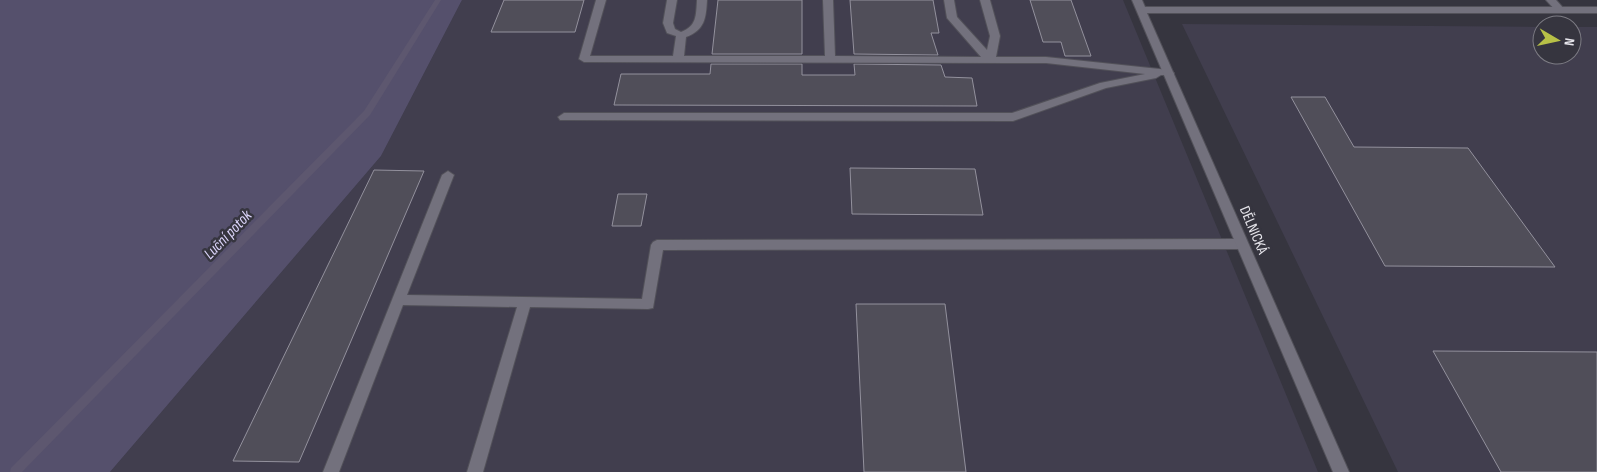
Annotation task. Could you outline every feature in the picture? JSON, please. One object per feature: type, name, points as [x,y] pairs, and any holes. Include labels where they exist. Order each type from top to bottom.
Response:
[{"type":"street","points":[[601,0],[584,60],[1055,61],[1168,73]]},
{"type":"street","points":[[672,0],[668,23],[671,31],[682,35],[694,31],[699,24],[702,0]]},
{"type":"street","points":[[828,0],[830,60]]},
{"type":"street","points":[[949,0],[952,18],[990,60]]},
{"type":"street","points":[[986,0],[995,36],[990,60]]},
{"type":"street","points":[[1551,0],[1560,10]]},
{"type":"street","points":[[1139,5],[1597,10]]},
{"type":"street","name":"DĚLNICKÁ","points":[[1139,5],[1341,472]]},
{"type":"street","points":[[678,60],[682,35]]},
{"type":"street","points":[[564,117],[1013,117],[1104,85],[1168,73]]},
{"type":"street","points":[[331,472],[448,176]]},
{"type":"street","points":[[399,300],[648,304],[657,245],[1242,244]]},
{"type":"street","points":[[475,472],[524,302]]},
{"type":"shaded area","points":[[0,0],[462,0],[381,156],[110,472],[0,472]]},
{"type":"shaded area","points":[[462,0],[1123,0],[1318,472],[110,472],[381,156]]},
{"type":"shaded area","points":[[1182,24],[1532,27],[1532,65],[1582,65],[1582,27],[1597,27],[1597,472],[1398,472]]},
{"type":"building","points":[[504,0],[584,0],[575,32],[491,32]]},
{"type":"building","points":[[718,0],[802,0],[802,54],[712,54]]},
{"type":"building","points":[[850,0],[933,0],[939,33],[931,33],[938,55],[854,54]]},
{"type":"building","points":[[1030,0],[1071,0],[1091,56],[1065,56],[1061,42],[1043,42]]},
{"type":"building","points":[[711,64],[802,64],[802,75],[855,75],[854,64],[941,65],[945,77],[972,78],[977,106],[614,105],[621,74],[710,74]]},
{"type":"building","points":[[1291,97],[1325,97],[1354,147],[1468,148],[1555,267],[1385,266]]},
{"type":"building","points":[[850,168],[975,169],[983,215],[852,214]]},
{"type":"building","points":[[374,170],[424,171],[299,462],[233,461]]},
{"type":"building","points":[[618,194],[647,194],[641,226],[612,226]]},
{"type":"building","points":[[856,304],[945,304],[966,472],[864,472]]},
{"type":"building","points":[[1433,351],[1597,352],[1597,472],[1501,472]]},
{"type":"waterway","name":"Luční potok","points":[[15,472],[367,113],[438,0]]}]
